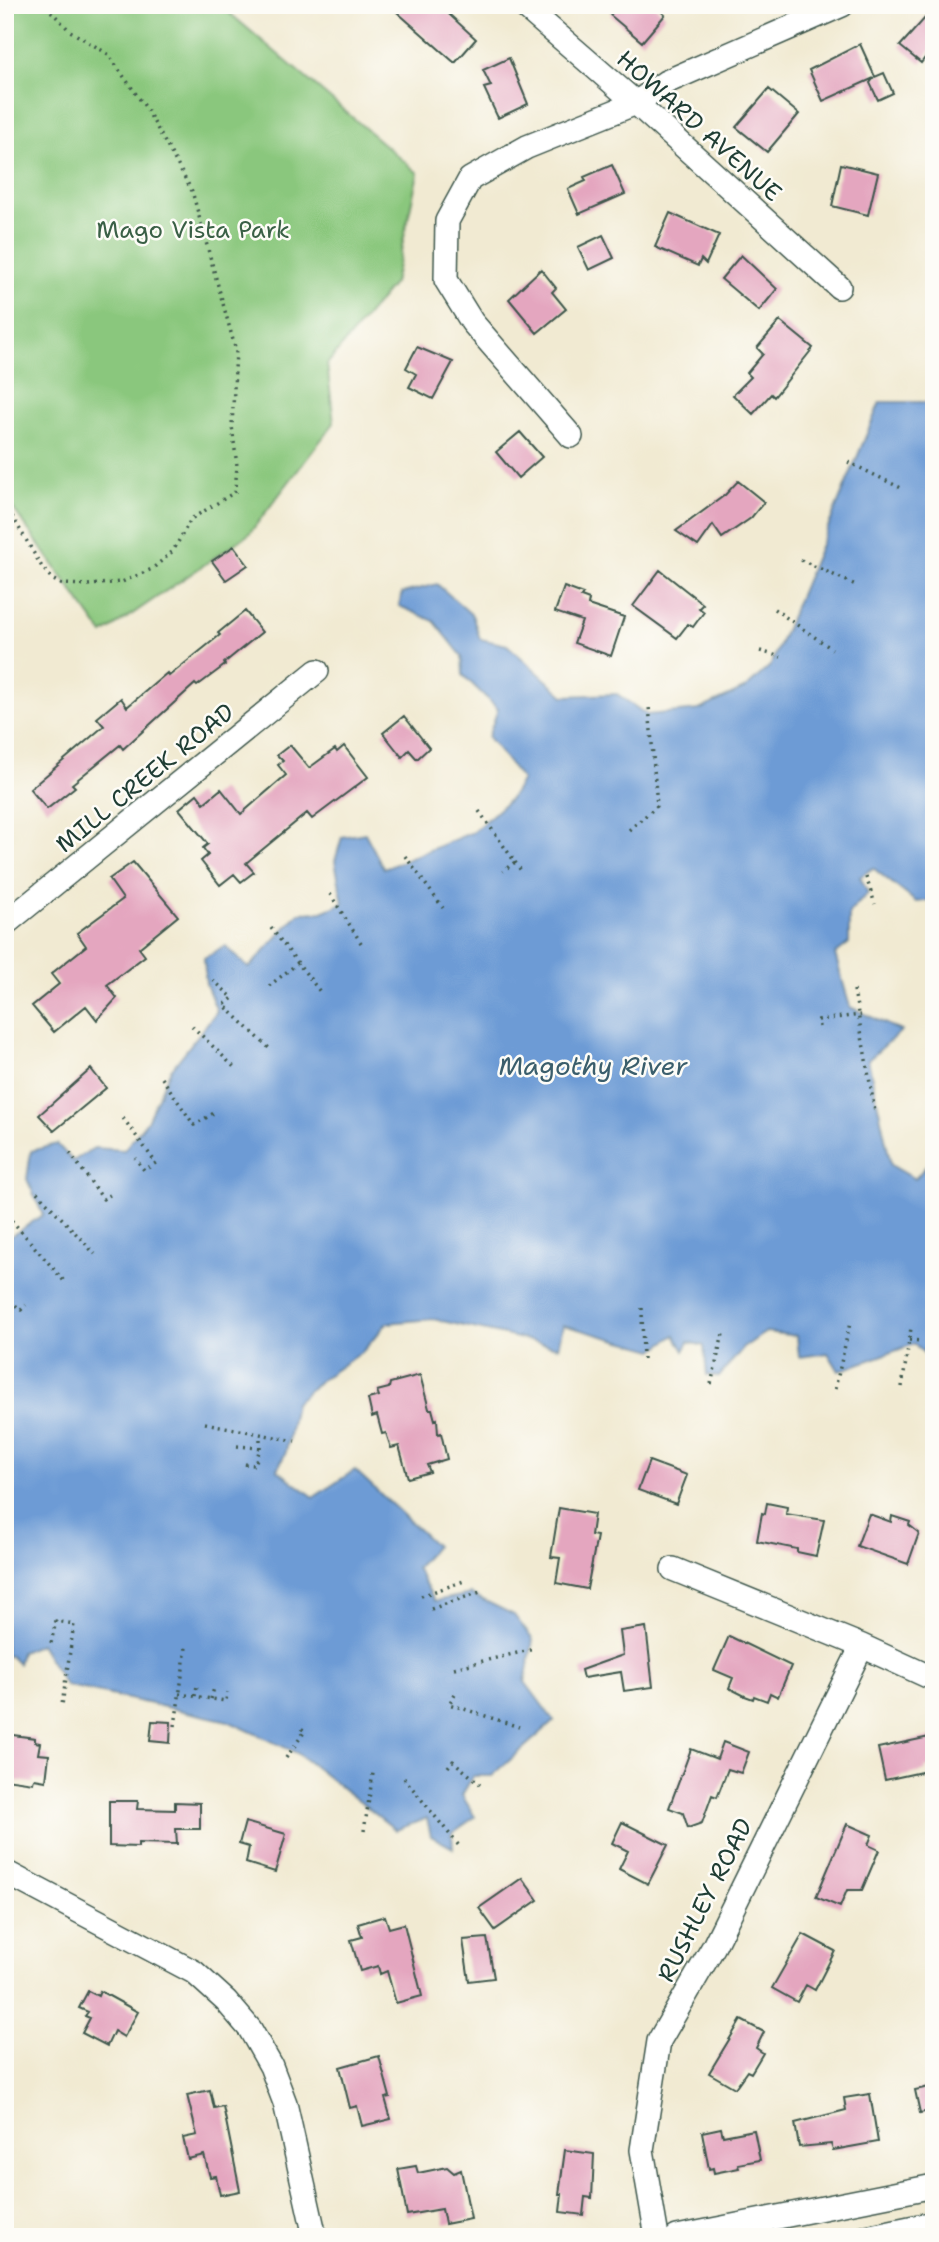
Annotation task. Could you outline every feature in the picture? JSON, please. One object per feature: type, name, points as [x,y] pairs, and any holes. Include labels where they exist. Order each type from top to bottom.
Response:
[{"type":"street","name":"HOWARD AVENUE","points":[[523,5],[636,103],[839,287]]},
{"type":"street","points":[[571,436],[472,322],[446,280],[447,221],[470,179],[527,147],[636,103],[666,82],[842,5]]},
{"type":"street","name":"MILL CREEK ROAD","points":[[5,925],[317,671]]},
{"type":"street","points":[[673,1569],[862,1646],[934,1679]]},
{"type":"street","name":"RUSHLEY ROAD","points":[[657,2237],[642,2150],[659,2041],[714,1945],[862,1646]]},
{"type":"street","points":[[5,1872],[194,1972],[226,2001],[250,2029],[271,2066],[285,2103],[315,2237]]},
{"type":"street","points":[[677,2237],[934,2186]]},
{"type":"street","points":[[866,2237],[934,2224]]},
{"type":"path","points":[[5,504],[51,579],[61,584],[88,585],[122,582],[152,569],[173,551],[191,519],[235,492],[237,466],[232,426],[236,351],[192,191],[146,108],[108,54],[71,31],[45,5]]},
{"type":"path","points":[[848,462],[901,488]]},
{"type":"path","points":[[801,560],[858,586]]},
{"type":"path","points":[[774,609],[832,649]]},
{"type":"path","points":[[760,651],[781,657]]},
{"type":"path","points":[[629,830],[657,806],[649,706]]},
{"type":"path","points":[[479,811],[522,873]]},
{"type":"path","points":[[405,856],[443,908]]},
{"type":"path","points":[[503,871],[515,862]]},
{"type":"path","points":[[866,877],[875,904]]},
{"type":"path","points":[[330,894],[363,946]]},
{"type":"path","points":[[271,928],[321,993]]},
{"type":"path","points":[[269,986],[298,963]]},
{"type":"path","points":[[213,980],[233,998],[224,1005],[271,1050]]},
{"type":"path","points":[[853,990],[875,1112]]},
{"type":"path","points":[[819,1027],[818,1020],[862,1015]]},
{"type":"path","points":[[192,1026],[237,1070]]},
{"type":"path","points":[[162,1078],[194,1125],[214,1113]]},
{"type":"path","points":[[123,1118],[156,1163],[144,1170],[135,1158]]},
{"type":"path","points":[[70,1153],[103,1199],[110,1195]]},
{"type":"path","points":[[37,1192],[95,1254]]},
{"type":"path","points":[[7,1215],[64,1281]]},
{"type":"path","points":[[12,1287],[5,1295],[21,1310],[26,1305]]},
{"type":"path","points":[[642,1308],[643,1362]]},
{"type":"path","points":[[835,1389],[850,1323]]},
{"type":"path","points":[[902,1387],[911,1328]]},
{"type":"path","points":[[711,1384],[723,1334]]},
{"type":"path","points":[[909,1340],[923,1341]]},
{"type":"path","points":[[205,1423],[295,1441]]},
{"type":"path","points":[[243,1464],[256,1465],[260,1434]]},
{"type":"path","points":[[237,1446],[260,1448]]},
{"type":"path","points":[[421,1596],[464,1581]]},
{"type":"path","points":[[431,1609],[483,1591]]},
{"type":"path","points":[[51,1643],[57,1620],[74,1624],[62,1705]]},
{"type":"path","points":[[175,1726],[186,1647]]},
{"type":"path","points":[[454,1668],[534,1649]]},
{"type":"path","points":[[195,1696],[197,1686]]},
{"type":"path","points":[[211,1699],[214,1688]]},
{"type":"path","points":[[179,1694],[226,1701],[227,1692]]},
{"type":"path","points":[[455,1694],[449,1704],[519,1727]]},
{"type":"path","points":[[286,1758],[305,1731],[298,1726]]},
{"type":"path","points":[[448,1767],[453,1761],[480,1784]]},
{"type":"path","points":[[364,1831],[373,1773]]},
{"type":"path","points":[[404,1777],[460,1847]]},
{"type":"green space","name":"Mago Vista Park","points":[[5,5],[220,5],[418,173],[394,283],[327,364],[334,423],[249,534],[103,634],[5,497]]},
{"type":"water","name":"Magothy River","points":[[880,402],[934,402],[934,900],[916,902],[873,868],[860,877],[868,893],[849,913],[849,943],[835,954],[850,1007],[901,1031],[868,1060],[891,1165],[915,1179],[934,1156],[934,1362],[914,1344],[839,1371],[828,1353],[799,1357],[797,1336],[766,1332],[743,1348],[719,1377],[707,1375],[704,1346],[689,1342],[684,1351],[675,1335],[654,1350],[563,1325],[558,1347],[433,1319],[387,1323],[364,1350],[318,1382],[295,1403],[286,1452],[277,1470],[314,1497],[355,1470],[436,1546],[416,1568],[435,1601],[471,1594],[514,1615],[533,1640],[525,1682],[554,1721],[492,1776],[473,1776],[462,1795],[475,1817],[452,1833],[453,1848],[431,1836],[427,1818],[396,1830],[297,1753],[228,1721],[65,1685],[40,1644],[21,1652],[18,1664],[9,1655],[5,1657],[5,1240],[43,1215],[27,1179],[31,1151],[57,1144],[73,1161],[94,1148],[124,1150],[147,1121],[170,1071],[217,1011],[206,984],[204,958],[225,946],[249,968],[299,913],[322,912],[343,903],[335,861],[342,837],[365,833],[384,869],[473,832],[510,799],[522,780],[488,737],[498,709],[463,675],[462,656],[434,621],[399,606],[402,593],[437,584],[472,615],[480,639],[507,645],[564,696],[617,694],[647,715],[699,710],[746,688],[771,665]]},
{"type":"building","points":[[389,5],[439,5],[476,39],[455,63]]},
{"type":"building","points":[[619,5],[654,5],[665,15],[642,42],[610,15]]},
{"type":"building","points":[[934,8],[934,46],[921,63],[900,46]]},
{"type":"building","points":[[860,44],[875,77],[884,73],[893,93],[878,100],[870,83],[874,78],[823,101],[809,70]]},
{"type":"building","points":[[509,58],[528,104],[498,118],[484,88],[491,86],[483,70]]},
{"type":"building","points":[[769,89],[799,114],[767,152],[736,127]]},
{"type":"building","points":[[841,164],[878,173],[868,215],[832,206]]},
{"type":"building","points":[[612,165],[625,194],[579,214],[568,189],[586,181],[584,177]]},
{"type":"building","points":[[670,213],[719,235],[706,264],[701,259],[698,266],[655,247]]},
{"type":"building","points":[[603,235],[614,258],[589,270],[578,247]]},
{"type":"building","points":[[741,255],[777,289],[759,311],[721,279]]},
{"type":"building","points":[[541,269],[556,288],[552,292],[566,309],[537,333],[509,299]]},
{"type":"building","points":[[780,321],[813,348],[774,397],[771,394],[753,414],[733,395],[751,377],[747,373],[763,354],[757,348]]},
{"type":"building","points":[[417,347],[453,362],[433,399],[409,387],[416,374],[406,368]]},
{"type":"building","points":[[520,432],[542,457],[518,478],[496,452]]},
{"type":"building","points":[[738,481],[764,502],[751,518],[722,538],[713,525],[698,546],[676,531],[725,495]]},
{"type":"building","points":[[234,546],[248,565],[226,580],[212,561]]},
{"type":"building","points":[[660,570],[703,604],[699,608],[704,612],[693,627],[688,624],[677,638],[633,606]]},
{"type":"building","points":[[564,587],[583,594],[581,597],[589,600],[588,605],[624,617],[611,656],[574,643],[582,621],[555,612]]},
{"type":"building","points":[[245,611],[262,632],[224,663],[225,665],[197,686],[195,684],[123,749],[120,745],[72,784],[75,787],[47,809],[30,789],[104,726],[97,718],[121,698],[127,707],[167,673],[169,676],[220,635],[218,633]]},
{"type":"building","points":[[404,716],[429,748],[417,759],[409,750],[402,757],[383,733]]},
{"type":"building","points":[[290,745],[309,768],[335,749],[337,752],[344,746],[368,777],[312,819],[307,813],[246,863],[254,872],[241,882],[234,874],[220,885],[201,861],[208,855],[203,848],[208,844],[179,809],[197,794],[204,803],[221,789],[241,814],[286,775],[278,765],[283,761],[277,755]]},
{"type":"building","points":[[133,862],[178,916],[139,948],[145,956],[107,985],[117,998],[97,1020],[86,1006],[54,1032],[32,1006],[59,984],[51,974],[86,946],[77,933],[123,899],[109,879]]},
{"type":"building","points":[[91,1069],[106,1088],[54,1131],[39,1115]]},
{"type":"building","points":[[420,1375],[429,1409],[432,1409],[435,1420],[437,1419],[438,1434],[441,1433],[447,1459],[427,1465],[430,1472],[408,1478],[399,1446],[391,1448],[386,1433],[382,1434],[377,1415],[372,1417],[368,1399],[379,1396],[377,1391],[389,1388],[390,1383]]},
{"type":"building","points":[[649,1461],[687,1475],[676,1504],[638,1490]]},
{"type":"building","points":[[767,1503],[787,1507],[786,1514],[824,1520],[816,1556],[797,1552],[797,1549],[757,1541],[762,1513],[765,1514]]},
{"type":"building","points":[[559,1508],[594,1514],[591,1535],[597,1536],[587,1589],[556,1583],[560,1558],[551,1557]]},
{"type":"building","points":[[869,1514],[891,1522],[892,1516],[910,1522],[909,1525],[919,1533],[908,1564],[857,1546]]},
{"type":"building","points":[[646,1627],[653,1687],[624,1691],[621,1672],[583,1678],[581,1670],[623,1655],[620,1631]]},
{"type":"building","points":[[729,1636],[791,1666],[778,1697],[770,1693],[767,1701],[745,1696],[729,1688],[733,1678],[714,1670]]},
{"type":"building","points":[[152,1721],[171,1722],[170,1743],[150,1741]]},
{"type":"building","points":[[5,1734],[35,1738],[35,1742],[40,1743],[38,1754],[49,1755],[46,1781],[34,1779],[33,1783],[5,1779]]},
{"type":"building","points":[[934,1736],[934,1766],[925,1768],[926,1771],[885,1780],[878,1748]]},
{"type":"building","points":[[723,1742],[749,1752],[741,1773],[728,1769],[717,1797],[712,1795],[702,1823],[688,1828],[683,1813],[669,1808],[691,1749],[717,1759]]},
{"type":"building","points":[[109,1801],[138,1801],[137,1809],[175,1810],[175,1802],[200,1803],[200,1829],[176,1829],[177,1844],[138,1843],[138,1847],[109,1846]]},
{"type":"building","points":[[245,1822],[286,1834],[275,1872],[246,1863],[249,1847],[239,1844]]},
{"type":"building","points":[[622,1822],[668,1845],[648,1884],[619,1869],[628,1851],[612,1843]]},
{"type":"building","points":[[847,1824],[872,1835],[868,1845],[879,1850],[862,1890],[847,1890],[840,1907],[816,1897]]},
{"type":"building","points":[[522,1878],[538,1900],[495,1930],[479,1908]]},
{"type":"building","points":[[385,1916],[389,1928],[404,1924],[422,1996],[396,2003],[387,1971],[380,1974],[378,1966],[360,1971],[351,1940],[362,1937],[358,1924]]},
{"type":"building","points":[[803,1934],[835,1951],[815,1990],[806,1985],[797,2002],[772,1988]]},
{"type":"building","points":[[487,1938],[494,1978],[469,1981],[463,1940]]},
{"type":"building","points":[[88,1991],[98,1996],[100,1991],[138,2012],[124,2037],[114,2031],[107,2046],[82,2033],[90,2018],[85,2016],[88,2012],[79,2008]]},
{"type":"building","points":[[741,2020],[764,2032],[756,2048],[763,2053],[751,2073],[747,2071],[735,2088],[709,2073]]},
{"type":"building","points":[[379,2056],[390,2097],[385,2098],[391,2119],[362,2126],[357,2106],[350,2108],[340,2067]]},
{"type":"building","points":[[934,2086],[934,2110],[920,2113],[915,2090]]},
{"type":"building","points":[[210,2090],[214,2108],[223,2106],[240,2191],[220,2195],[216,2176],[210,2177],[204,2155],[188,2159],[183,2138],[197,2135],[187,2095]]},
{"type":"building","points":[[870,2094],[878,2142],[833,2150],[831,2144],[799,2147],[795,2123],[846,2110],[844,2098]]},
{"type":"building","points":[[721,2128],[723,2136],[754,2130],[760,2160],[738,2164],[739,2168],[714,2173],[713,2168],[709,2169],[702,2132]]},
{"type":"building","points":[[565,2150],[594,2154],[592,2198],[585,2197],[583,2215],[560,2212],[562,2194],[559,2194]]},
{"type":"building","points":[[416,2166],[418,2173],[447,2167],[454,2173],[461,2170],[471,2219],[445,2224],[442,2209],[407,2215],[398,2169]]}]
